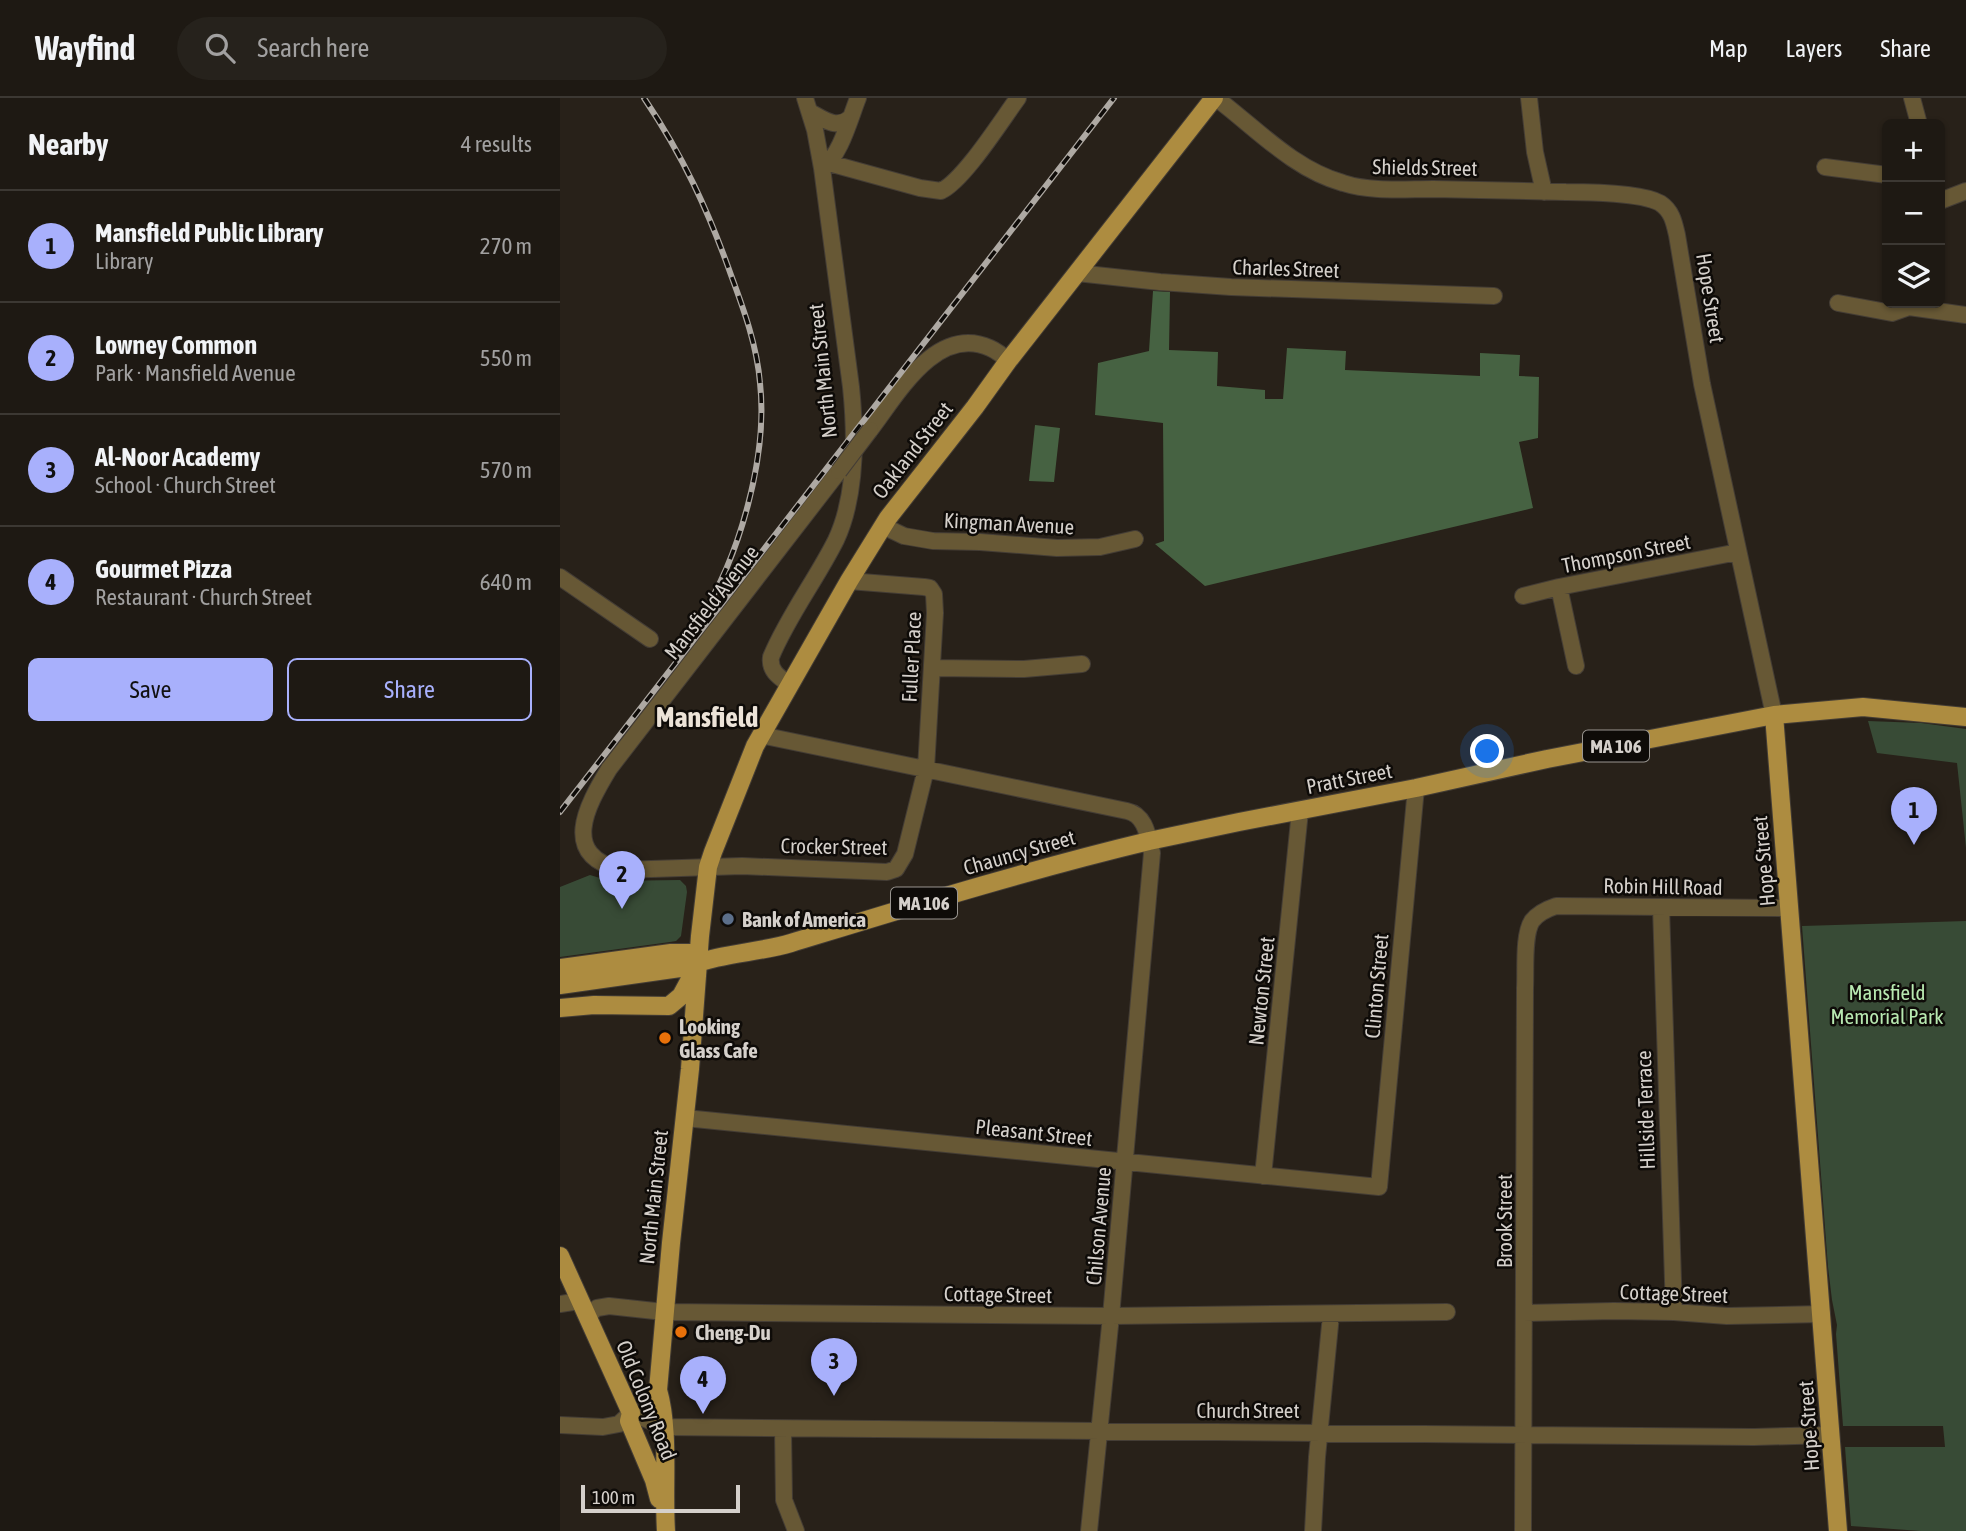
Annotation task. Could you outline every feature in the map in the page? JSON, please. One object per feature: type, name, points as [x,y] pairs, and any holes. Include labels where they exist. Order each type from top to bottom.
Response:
[{"type":"main road","name":"Oakland Street","points":[[708,867],[755,746],[883,526],[1008,361],[1215,98]]},
{"type":"main road","name":"Pratt Street","points":[[1149,841],[1774,715],[1863,707],[1966,717]]},
{"type":"main road","name":"Hope Street","points":[[1774,715],[1838,1531]]},
{"type":"main road","name":"Chauncy Street","points":[[560,985],[687,967],[699,962],[766,950],[1066,861],[1149,841]]},
{"type":"main road","name":"North Main Street","points":[[671,1529],[662,1405],[658,1390],[708,867]]},
{"type":"main road","name":"Chauncy Street","points":[[560,968],[671,953],[690,953],[699,962]]},
{"type":"main road","points":[[670,1006],[681,996],[699,962]]},
{"type":"main road","points":[[560,1008],[594,1005],[670,1006],[686,1019],[691,1043]]},
{"type":"main road","name":"Old Colony Road","points":[[560,1256],[631,1413],[629,1421],[671,1529]]},
{"type":"main road","points":[[631,1413],[640,1412],[648,1406],[658,1390]]},
{"type":"street","points":[[858,98],[838,147],[825,165],[941,191],[970,164],[1018,98]]},
{"type":"street","name":"Shields Street","points":[[1215,98],[1293,159],[1319,175],[1347,185],[1393,190],[1609,193],[1659,203]]},
{"type":"street","points":[[1529,98],[1535,152],[1544,192]]},
{"type":"street","points":[[1912,98],[1918,119]]},
{"type":"street","points":[[808,105],[835,124],[844,124],[850,118]]},
{"type":"street","name":"North Main Street","points":[[790,685],[774,672],[770,664],[771,657],[837,538],[846,513],[852,475],[853,409],[825,165],[808,105]]},
{"type":"street","points":[[1825,167],[1882,174]]},
{"type":"street","points":[[1945,199],[1966,191]]},
{"type":"street","name":"Hope Street","points":[[1659,203],[1671,214],[1677,235],[1702,384],[1774,715]]},
{"type":"street","name":"Charles Street","points":[[1077,273],[1231,287],[1494,296]]},
{"type":"street","points":[[1838,303],[1892,313],[1903,308]]},
{"type":"street","points":[[1928,308],[1966,314]]},
{"type":"street","name":"Mansfield Avenue","points":[[708,867],[621,870],[596,861],[586,851],[581,840],[580,826],[609,769],[921,366],[941,349],[961,344],[990,348],[1008,361]]},
{"type":"street","name":"Kingman Avenue","points":[[883,526],[904,536],[933,541],[1057,548],[1100,547],[1135,539]]},
{"type":"street","name":"Thompson Street","points":[[1522,596],[1738,552]]},
{"type":"street","points":[[560,577],[650,639]]},
{"type":"street","name":"Fuller Place","points":[[849,582],[920,586],[932,590],[934,594],[936,612],[926,769]]},
{"type":"street","points":[[1559,587],[1576,666]]},
{"type":"street","points":[[932,668],[1024,669],[1082,663]]},
{"type":"street","points":[[761,735],[1134,812],[1143,822],[1149,841]]},
{"type":"street","name":"Crocker Street","points":[[708,867],[773,866],[887,872],[897,870],[905,853],[926,769]]},
{"type":"street","name":"Clinton Street","points":[[1378,1187],[1416,788]]},
{"type":"street","name":"Newton Street","points":[[1263,1176],[1300,811]]},
{"type":"street","name":"Chilson Avenue","points":[[1089,1531],[1152,853],[1149,841]]},
{"type":"street","name":"Robin Hill Road","points":[[1538,915],[1556,906],[1789,908]]},
{"type":"street","name":"Hillside Terrace","points":[[1661,907],[1674,1312]]},
{"type":"street","name":"Brook Street","points":[[1523,1531],[1526,975],[1531,924],[1538,915]]},
{"type":"street","name":"Pleasant Street","points":[[685,1118],[1378,1187]]},
{"type":"street","name":"Cottage Street","points":[[560,1304],[583,1308],[609,1306],[664,1312],[1111,1316],[1447,1312]]},
{"type":"street","name":"Cottage Street","points":[[1525,1314],[1614,1311],[1727,1316],[1822,1314]]},
{"type":"street","points":[[1313,1531],[1317,1457],[1331,1315]]},
{"type":"street","points":[[560,1425],[603,1427],[619,1424],[631,1413],[664,1427]]},
{"type":"street","name":"Church Street","points":[[664,1427],[1754,1437],[1831,1435]]},
{"type":"street","points":[[783,1429],[785,1500],[796,1531]]},
{"type":"green space","points":[[1153,291],[1170,292],[1169,350],[1218,352],[1217,386],[1265,390],[1265,399],[1283,399],[1287,348],[1346,351],[1345,370],[1480,376],[1480,353],[1520,355],[1519,376],[1539,377],[1538,438],[1519,442],[1533,508],[1205,586],[1155,544],[1164,541],[1163,423],[1095,415],[1098,363],[1149,351]]},
{"type":"green space","points":[[1035,425],[1060,428],[1054,482],[1029,481]]},
{"type":"green space","points":[[1868,721],[1921,723],[1966,729],[1966,848],[1957,763],[1877,753]]},
{"type":"green space","points":[[590,875],[610,881],[680,880],[686,886],[687,892],[681,936],[676,941],[560,957],[560,887]]},
{"type":"green space","name":"Mansfield Memorial Park","points":[[1966,921],[1966,1531],[1851,1526],[1845,1447],[1945,1447],[1943,1426],[1843,1426],[1837,1325],[1828,1267],[1802,926]]},
{"type":"railway","points":[[644,98],[683,162],[713,228],[749,328],[760,383],[760,442],[748,505],[727,566],[700,618]]},
{"type":"railway","points":[[560,812],[1114,98]]},
{"type":"place","name":"Mansfield Public Library","points":[[1914,845]]},
{"type":"place","name":"Lowney Common","points":[[622,909]]},
{"type":"place","name":"Bank of America","points":[[728,919]]},
{"type":"place","name":"Looking Glass Cafe","points":[[665,1038]]},
{"type":"place","name":"Cheng-Du","points":[[681,1332]]},
{"type":"place","name":"Al-Noor Academy","points":[[834,1396]]},
{"type":"place","name":"Gourmet Pizza","points":[[703,1414]]},
{"type":"district","name":"Mansfield","points":[[707,717]]}]
